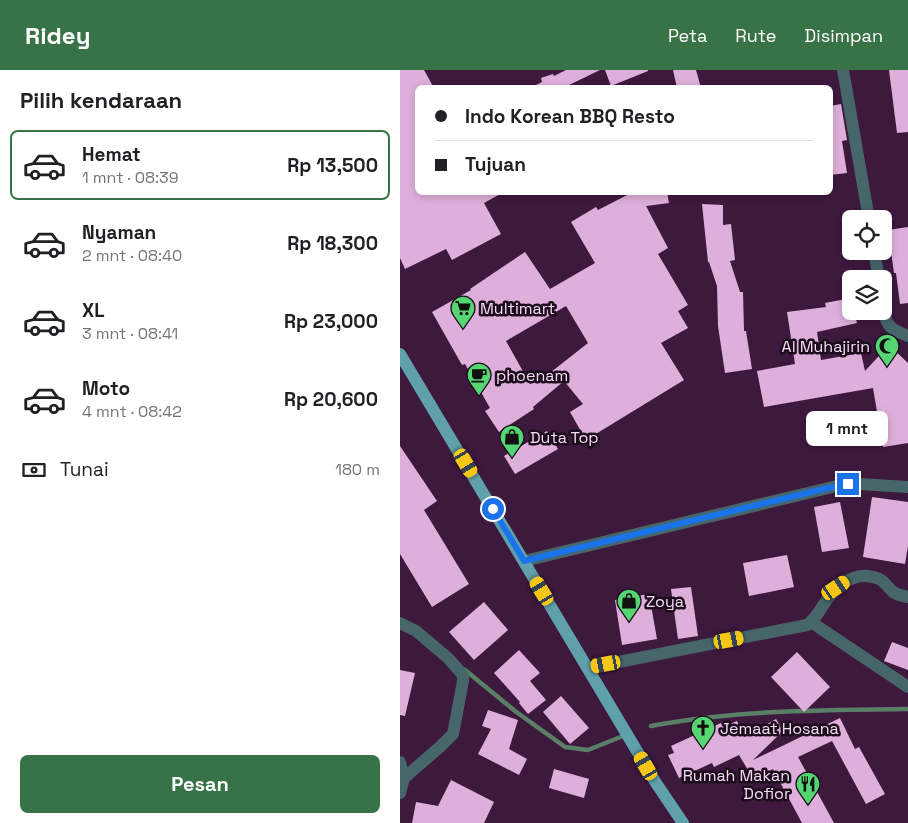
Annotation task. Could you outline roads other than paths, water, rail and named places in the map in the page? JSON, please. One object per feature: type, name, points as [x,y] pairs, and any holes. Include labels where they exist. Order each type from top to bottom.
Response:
[{"type":"main road","points":[[400,354],[656,783],[683,823]]},
{"type":"street","points":[[843,70],[867,210]]},
{"type":"street","points":[[886,320],[895,331],[908,336]]},
{"type":"street","points":[[524,561],[837,486],[859,484],[908,487]]},
{"type":"street","points":[[588,668],[807,625],[816,618],[836,588],[857,577],[879,578],[899,596],[908,597]]},
{"type":"street","points":[[812,622],[908,688]]},
{"type":"street","points":[[400,623],[416,631],[448,658],[463,675],[453,734],[404,778]]},
{"type":"street","points":[[400,762],[404,778],[400,794]]},
{"type":"waterway","points":[[465,670],[515,711],[565,747],[588,750],[623,736]]},
{"type":"waterway","points":[[651,726],[746,714],[908,709]]},
{"type":"place","name":"Multimart","points":[[463,329]]},
{"type":"place","name":"Al Muhajirin","points":[[887,367]]},
{"type":"place","name":"phoenam","points":[[479,396]]},
{"type":"place","name":"Duta Top","points":[[512,458]]},
{"type":"place","name":"Zoya","points":[[629,622]]},
{"type":"place","name":"Jemaat Hosana","points":[[703,749]]},
{"type":"place","name":"Rumah Makan Dofior","points":[[808,805]]}]
